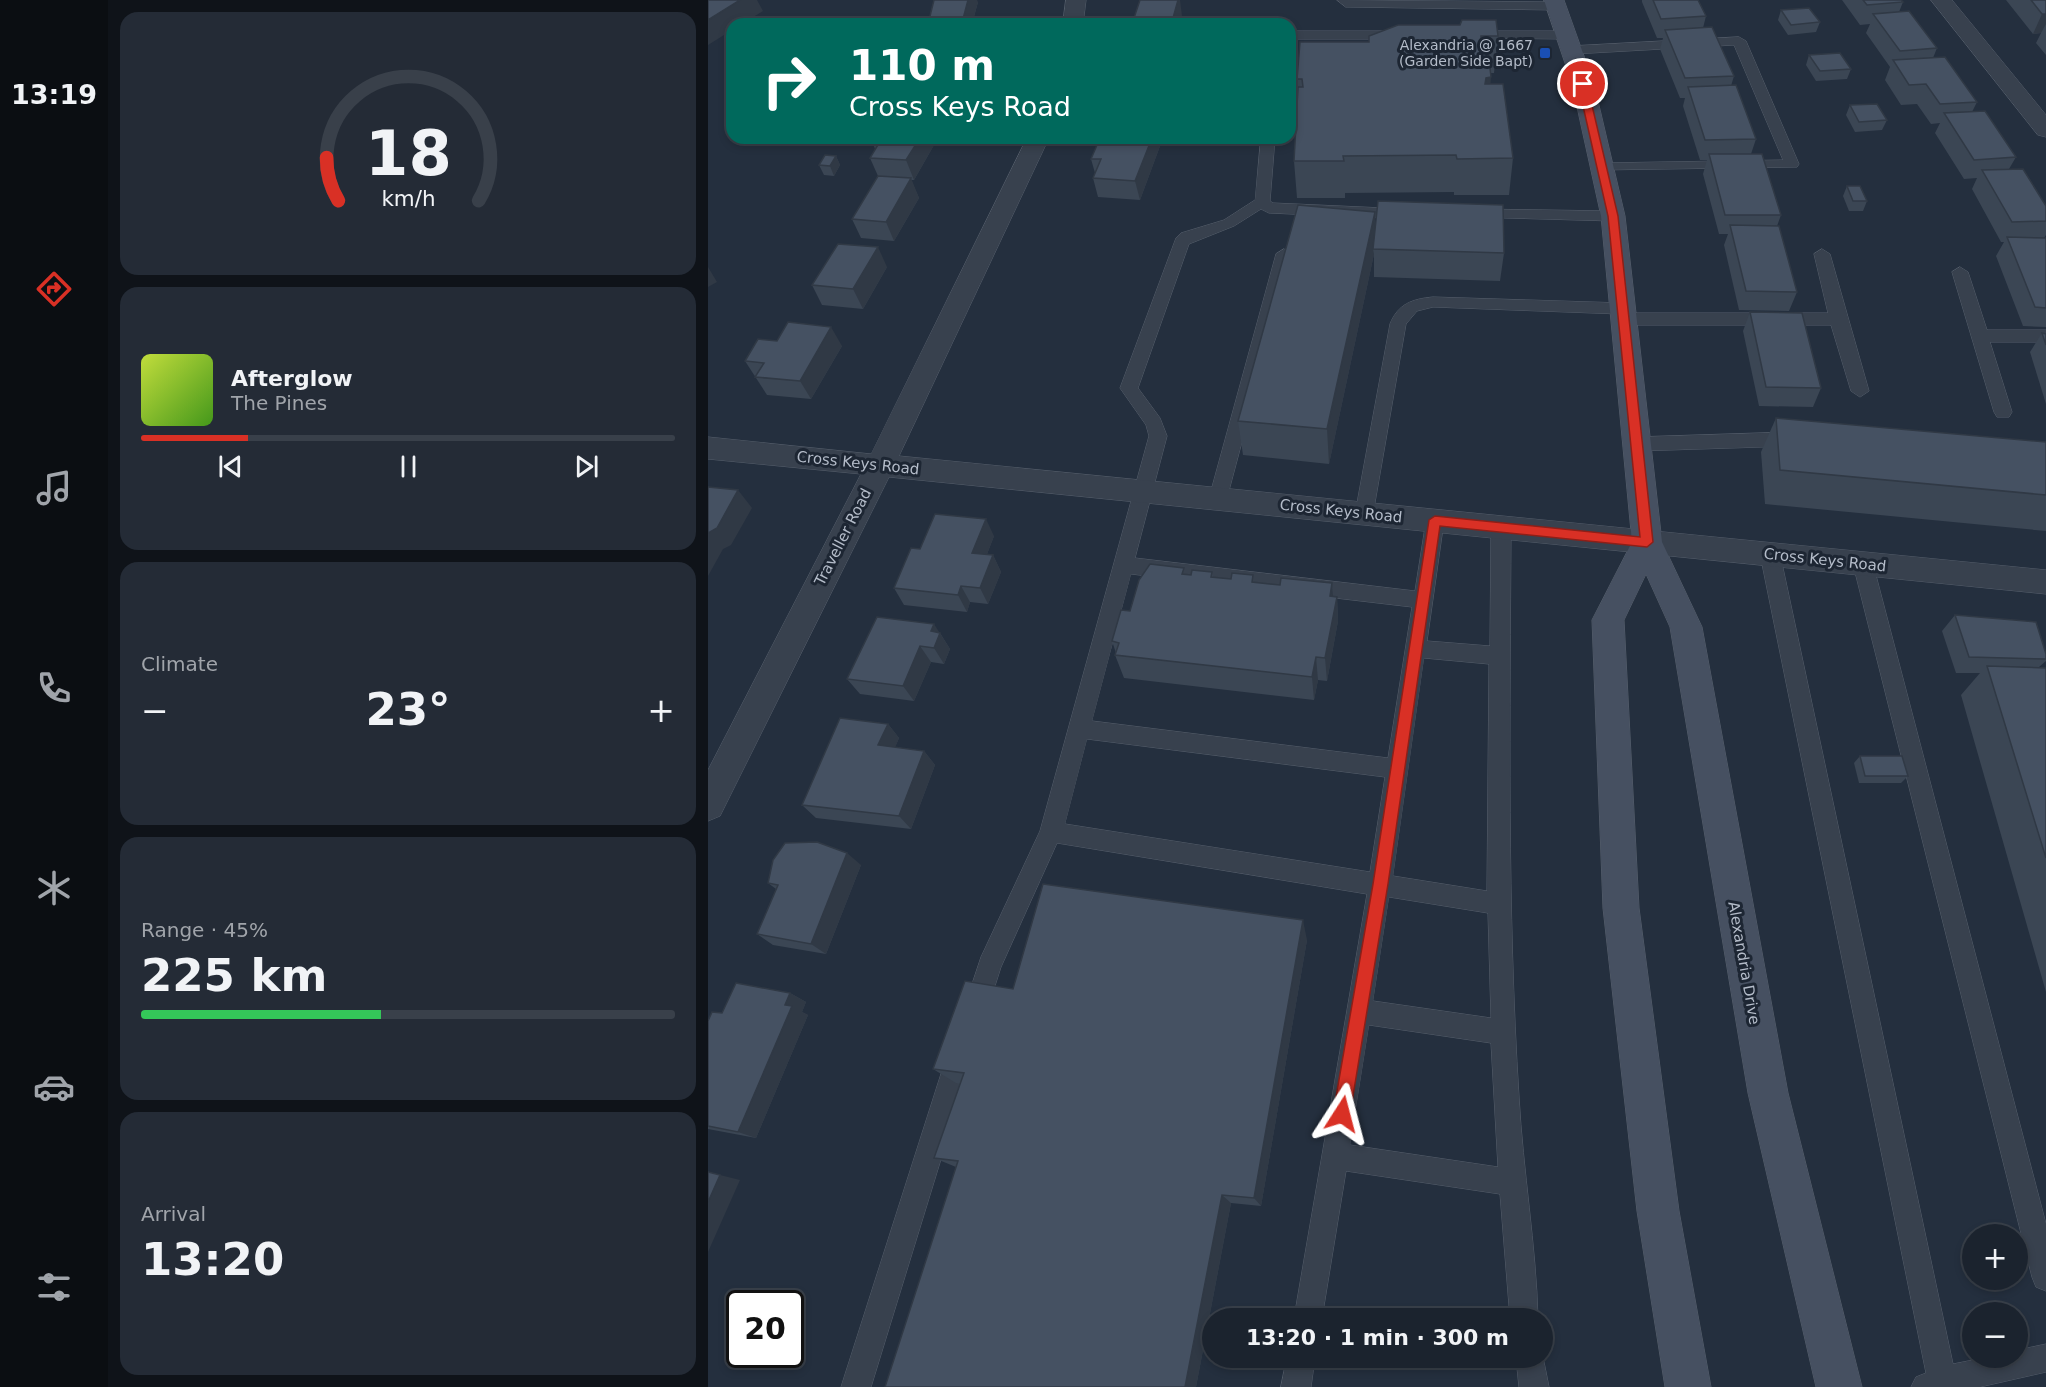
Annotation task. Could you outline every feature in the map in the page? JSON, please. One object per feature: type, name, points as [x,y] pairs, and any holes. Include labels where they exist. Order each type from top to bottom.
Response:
[{"type":"main road","name":"Alexandria Drive","points":[[1555,3],[1570,43],[1603,167],[1613,216],[1647,542],[1686,627],[1768,1093],[1839,1387]]},
{"type":"main road","points":[[1647,542],[1608,620],[1620,885],[1658,1211],[1688,1387]]},
{"type":"street","points":[[1074,18],[1076,0]]},
{"type":"street","points":[[1941,0],[2046,130]]},
{"type":"street","name":"Traveller Road","points":[[708,805],[880,465],[1035,144]]},
{"type":"street","name":"Cross Keys Road","points":[[708,448],[2046,582]]},
{"type":"lane","points":[[1342,0],[1346,3],[1555,3]]},
{"type":"lane","points":[[1296,35],[1418,35]]},
{"type":"lane","points":[[1452,35],[1570,43],[1739,41],[1792,164],[1603,167]]},
{"type":"lane","points":[[1262,202],[1267,144]]},
{"type":"lane","points":[[1262,202],[1269,208],[1416,214]]},
{"type":"lane","points":[[856,1387],[990,965],[1051,832],[1125,565],[1158,430],[1129,388],[1182,242],[1187,237],[1229,223],[1262,202]]},
{"type":"lane","points":[[1462,214],[1613,216]]},
{"type":"lane","points":[[1218,498],[1284,254]]},
{"type":"lane","points":[[1822,254],[1838,319],[1860,391]]},
{"type":"lane","points":[[1960,272],[2003,412]]},
{"type":"lane","points":[[1364,514],[1398,324],[1402,314],[1408,308],[1433,302],[1624,314],[1838,319]]},
{"type":"lane","points":[[1980,336],[2046,336]]},
{"type":"lane","points":[[1638,444],[1703,444],[1785,439],[1809,441]]},
{"type":"lane","points":[[1310,1308],[1380,884],[1435,520]]},
{"type":"lane","points":[[1501,528],[1499,904],[1504,1032],[1523,1308]]},
{"type":"lane","points":[[1770,554],[1937,1385],[2046,1358]]},
{"type":"lane","points":[[1863,564],[2046,1276]]},
{"type":"lane","points":[[1125,565],[1423,600]]},
{"type":"lane","points":[[1416,649],[1502,656]]},
{"type":"lane","points":[[1078,729],[1398,769]]},
{"type":"lane","points":[[1051,832],[1499,904]]},
{"type":"lane","points":[[1359,1011],[1504,1032]]},
{"type":"lane","points":[[1335,1156],[1513,1182]]},
{"type":"lane","points":[[1296,1387],[1299,1368]]},
{"type":"lane","points":[[1531,1368],[1534,1387]]},
{"type":"building","points":[[708,0],[740,0],[708,20]]},
{"type":"building","points":[[934,0],[968,0],[963,18],[930,18]]},
{"type":"building","points":[[1140,0],[1178,0],[1173,18],[1134,18]]},
{"type":"building","points":[[1653,0],[1698,0],[1706,16],[1661,19]]},
{"type":"building","points":[[1863,0],[1901,0],[1903,2],[1867,5]]},
{"type":"building","points":[[2031,0],[2046,0],[2046,14],[2042,14]]},
{"type":"building","points":[[1809,8],[1820,22],[1791,25],[1781,10]]},
{"type":"building","points":[[1909,11],[1937,48],[1900,51],[1873,14]]},
{"type":"building","points":[[1462,20],[1496,20],[1498,36],[1481,36],[1481,42],[1487,42],[1491,77],[1486,78],[1485,84],[1503,84],[1513,158],[1457,159],[1456,155],[1343,156],[1344,161],[1294,161],[1298,87],[1303,87],[1302,79],[1297,79],[1300,42],[1369,42],[1369,36],[1398,25],[1460,25]]},
{"type":"building","points":[[1712,27],[1734,76],[1685,78],[1665,30]]},
{"type":"building","points":[[1840,53],[1851,69],[1820,71],[1809,55]]},
{"type":"building","points":[[1945,57],[1977,102],[1940,104],[1926,84],[1909,85],[1893,60]]},
{"type":"building","points":[[1736,85],[1756,139],[1705,140],[1688,87]]},
{"type":"building","points":[[1877,104],[1887,120],[1859,122],[1850,105]]},
{"type":"building","points":[[1985,111],[2016,157],[1974,160],[1944,113]]},
{"type":"building","points":[[878,144],[916,144],[906,160],[870,158]]},
{"type":"building","points":[[1097,144],[1150,144],[1135,181],[1093,178],[1101,159],[1091,159]]},
{"type":"building","points":[[1709,154],[1762,154],[1781,215],[1725,215]]},
{"type":"building","points":[[825,155],[836,156],[830,166],[819,165]]},
{"type":"building","points":[[2023,169],[2046,206],[2046,221],[2012,222],[1982,170]]},
{"type":"building","points":[[878,176],[911,178],[886,222],[852,219]]},
{"type":"building","points":[[1847,186],[1860,186],[1867,201],[1853,201]]},
{"type":"building","points":[[1378,201],[1503,205],[1504,253],[1373,249]]},
{"type":"building","points":[[1298,205],[1375,212],[1327,429],[1238,421]]},
{"type":"building","points":[[1730,225],[1779,226],[1797,292],[1746,291]]},
{"type":"building","points":[[2007,237],[2046,238],[2046,308],[2035,307]]},
{"type":"building","points":[[838,244],[878,247],[853,289],[812,285]]},
{"type":"building","points":[[1750,312],[1802,313],[1821,388],[1766,387]]},
{"type":"building","points":[[788,322],[831,327],[800,381],[755,377],[764,363],[745,361],[758,339],[777,341]]},
{"type":"building","points":[[1776,418],[2046,442],[2046,495],[1780,470]]},
{"type":"building","points":[[708,487],[738,490],[717,528],[708,533]]},
{"type":"building","points":[[935,514],[986,519],[972,553],[993,555],[980,588],[961,586],[958,595],[894,588],[911,548],[920,549]]},
{"type":"building","points":[[1150,564],[1184,568],[1182,574],[1191,575],[1192,570],[1212,572],[1211,577],[1231,579],[1232,573],[1253,575],[1252,582],[1280,585],[1281,578],[1332,583],[1330,596],[1337,597],[1325,658],[1316,657],[1312,677],[1115,655],[1119,643],[1112,641],[1121,610],[1130,611],[1139,580]]},
{"type":"building","points":[[1955,615],[2036,622],[2046,659],[1969,657]]},
{"type":"building","points":[[877,617],[934,624],[931,631],[940,633],[934,648],[920,646],[903,686],[847,679]]},
{"type":"building","points":[[1987,666],[2046,668],[2046,858]]},
{"type":"building","points":[[840,718],[888,724],[878,745],[924,751],[899,816],[802,805]]},
{"type":"building","points":[[1860,756],[1902,756],[1908,776],[1865,776]]},
{"type":"building","points":[[817,842],[847,853],[811,944],[757,934],[778,885],[768,883],[773,860],[785,843]]},
{"type":"building","points":[[1043,884],[1303,920],[1254,1198],[1222,1195],[1185,1387],[885,1387],[958,1161],[934,1158],[964,1073],[933,1069],[965,981],[1013,989]]},
{"type":"building","points":[[736,983],[790,993],[785,1005],[792,1006],[738,1132],[708,1126],[708,1021],[712,1012],[722,1013]]},
{"type":"building","points":[[708,1172],[720,1175],[708,1202]]},
{"type":"place","name":"Alexandria @ 1667 (Garden Side Bapt)","points":[[1545,53]]},
{"type":"route","points":[[1342,1114],[1380,884],[1435,520],[1647,542],[1613,216],[1596,133],[1583,84]]}]
